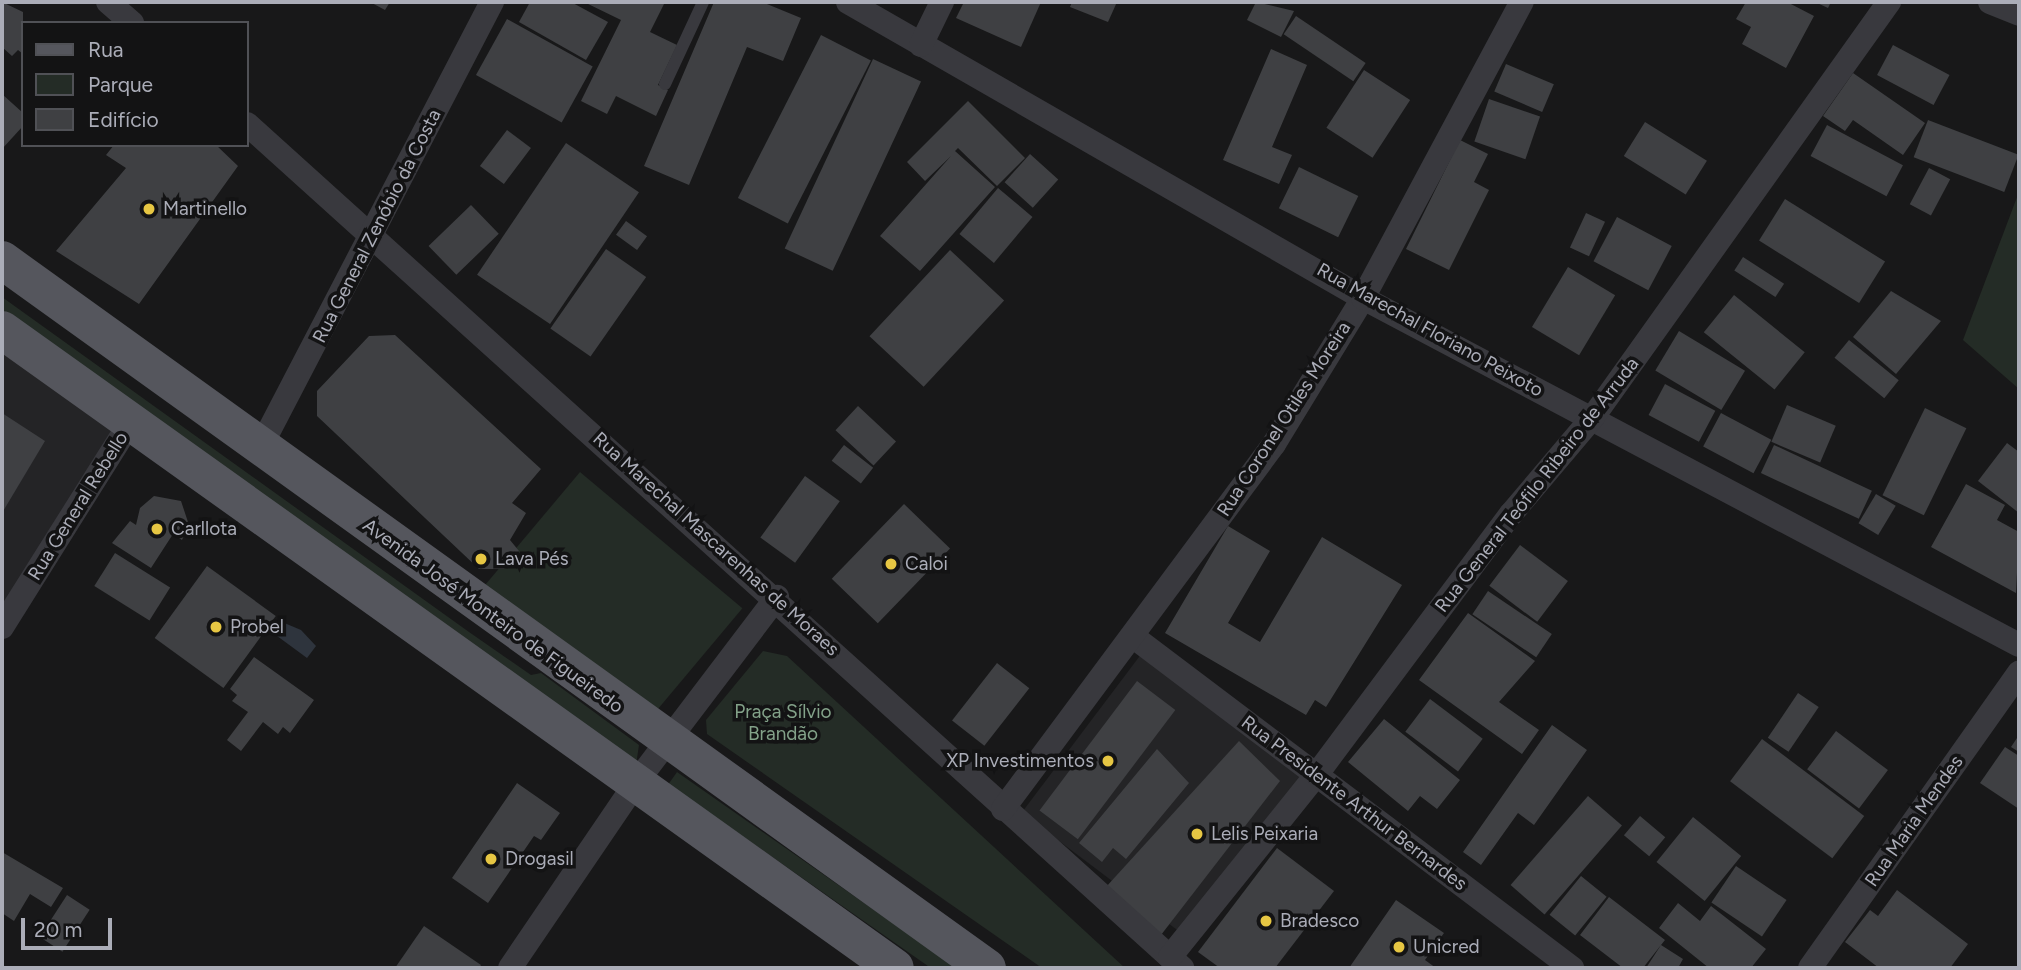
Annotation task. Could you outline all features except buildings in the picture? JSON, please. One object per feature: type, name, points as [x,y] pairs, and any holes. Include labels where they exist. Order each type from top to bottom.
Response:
[{"type":"main road","name":"Avenida José Monteiro de Figueiredo","points":[[2,260],[666,742],[987,968]]},
{"type":"main road","points":[[2,330],[132,420],[635,784],[895,968]]},
{"type":"street","points":[[108,2],[130,21]]},
{"type":"street","name":"Rua General Zenóbio da Costa","points":[[260,448],[374,236],[492,2]]},
{"type":"street","name":"Rua Marechal Floriano Peixoto","points":[[848,2],[1363,298],[1593,417],[2019,645]]},
{"type":"street","points":[[921,45],[942,2]]},
{"type":"street","name":"Rua Coronel Otiles Moreira","points":[[1003,809],[1135,638],[1274,444],[1363,298],[1522,2]]},
{"type":"street","name":"Rua General Teófilo Ribeiro de Arruda","points":[[1176,963],[1511,514],[1593,417],[1889,2]]},
{"type":"street","points":[[1990,2],[2019,14]]},
{"type":"street","name":"Rua Marechal Mascarenhas de Moraes","points":[[248,125],[777,597],[1003,809],[1176,963]]},
{"type":"street","name":"Rua General Rebello","points":[[2,627],[132,420]]},
{"type":"street","points":[[510,968],[635,784],[777,597]]},
{"type":"street","name":"Rua Presidente Arthur Bernardes","points":[[1135,638],[1572,968]]},
{"type":"street","name":"Rua Maria Mendes","points":[[1810,968],[2019,673]]},
{"type":"lane","points":[[665,84],[703,2]]},
{"type":"shaded area","points":[[2,345],[119,420],[2,608]]},
{"type":"shaded area","points":[[282,622],[301,630],[316,646],[307,658],[273,633]]},
{"type":"shaded area","points":[[1142,653],[1303,774],[1182,934],[1022,813]]},
{"type":"green space","points":[[2019,192],[2019,389],[1963,340]]},
{"type":"green space","points":[[2,297],[469,632],[531,675],[541,673],[639,745],[636,765],[2,312]]},
{"type":"green space","name":"Praça Sílvio Brandão","points":[[580,472],[742,608],[647,722],[485,585]]},
{"type":"green space","name":"Praça Sílvio Brandão","points":[[763,651],[787,656],[1125,968],[1042,968],[707,734],[706,720]]},
{"type":"green space","points":[[677,772],[955,966],[931,968],[668,784]]},
{"type":"place","name":"Martinello","points":[[149,209]]},
{"type":"place","name":"Carllota","points":[[157,529]]},
{"type":"place","name":"Lava Pés","points":[[481,559]]},
{"type":"place","name":"Caloi","points":[[891,564]]},
{"type":"place","name":"Probel","points":[[216,627]]},
{"type":"place","name":"XP Investimentos","points":[[1108,761]]},
{"type":"place","name":"Lelis Peixaria","points":[[1197,834]]},
{"type":"place","name":"Drogasil","points":[[491,859]]},
{"type":"place","name":"Bradesco","points":[[1266,921]]},
{"type":"place","name":"Unicred","points":[[1399,947]]}]
